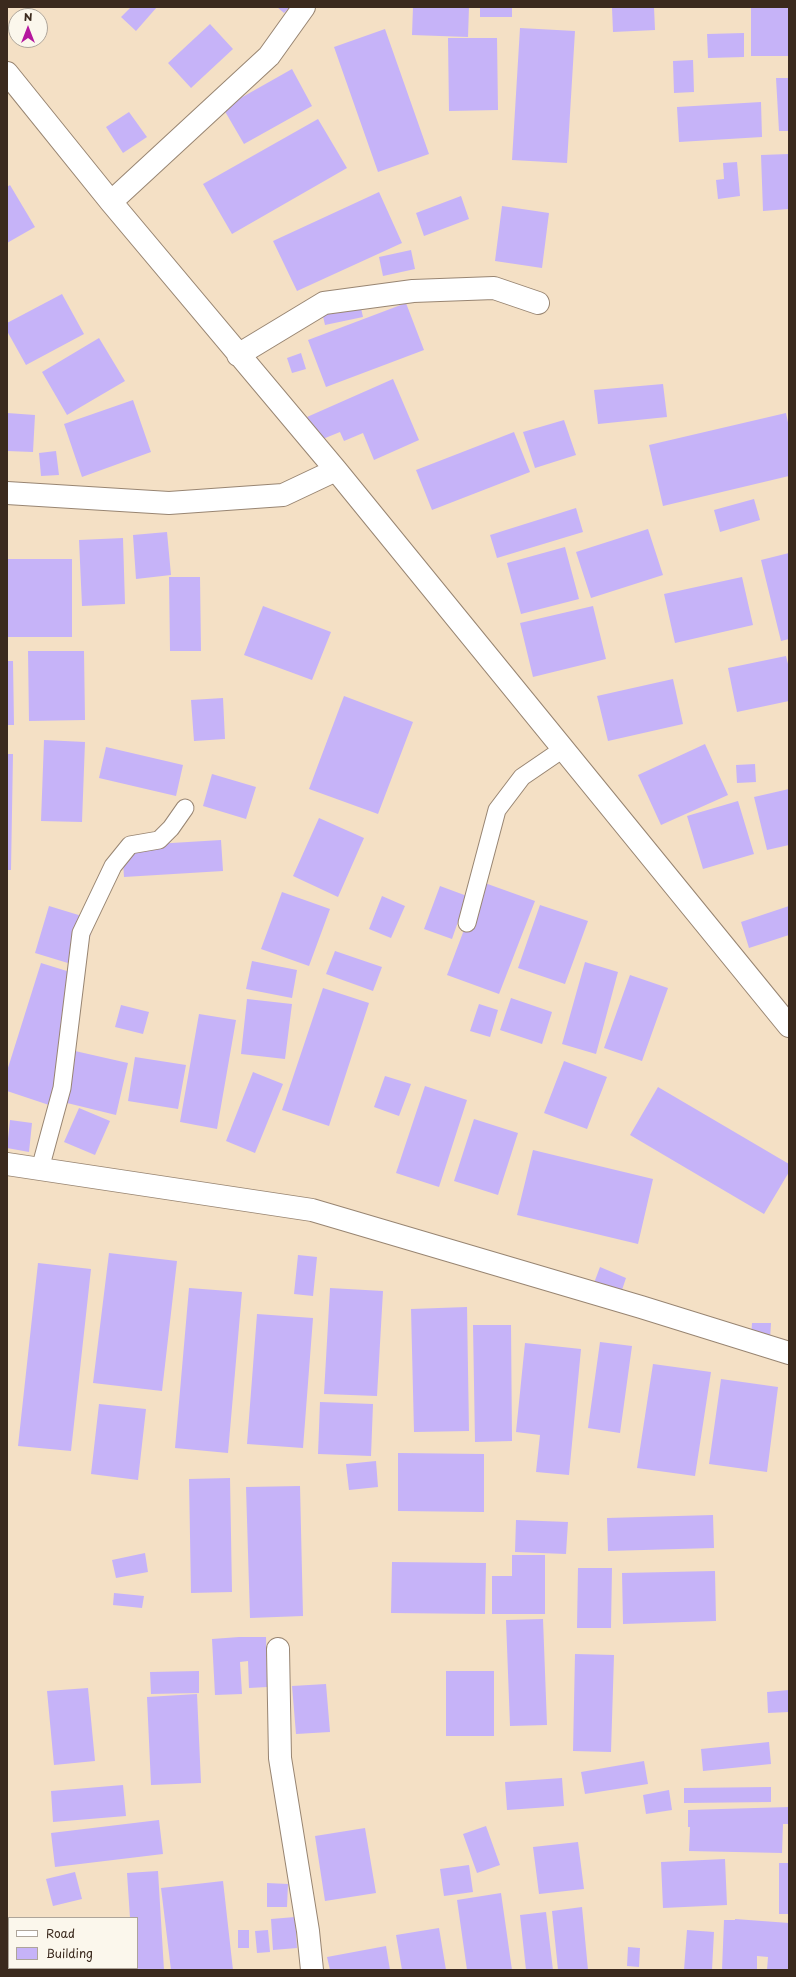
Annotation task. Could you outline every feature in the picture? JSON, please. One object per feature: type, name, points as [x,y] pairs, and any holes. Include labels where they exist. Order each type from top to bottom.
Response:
[{"type":"street","points":[[111,202],[269,56],[304,7]]},
{"type":"street","points":[[7,73],[111,202],[336,470],[789,1025]]},
{"type":"street","points":[[238,354],[324,303],[413,291],[494,288],[538,303]]},
{"type":"street","points":[[7,493],[169,503],[283,495],[336,470]]},
{"type":"street","points":[[7,1164],[312,1210],[641,1307],[789,1353]]},
{"type":"street","points":[[278,1648],[280,1758],[312,1970]]},
{"type":"lane","points":[[467,923],[497,810],[522,777],[563,749]]},
{"type":"lane","points":[[40,1169],[62,1088],[81,933],[113,866],[130,845],[159,840],[171,828],[185,808]]},
{"type":"building","points":[[131,7],[157,7],[136,31],[121,17]]},
{"type":"building","points":[[277,7],[290,7],[284,13]]},
{"type":"building","points":[[413,7],[469,7],[468,37],[412,35]]},
{"type":"building","points":[[480,7],[512,7],[512,17],[480,17]]},
{"type":"building","points":[[654,7],[655,30],[613,32],[612,8]]},
{"type":"building","points":[[751,7],[789,7],[789,56],[751,56]]},
{"type":"building","points":[[210,24],[233,49],[191,88],[168,63]]},
{"type":"building","points":[[520,28],[575,31],[567,163],[512,160]]},
{"type":"building","points":[[385,29],[429,154],[378,172],[334,47]]},
{"type":"building","points":[[744,33],[744,57],[708,58],[707,34]]},
{"type":"building","points":[[448,38],[497,38],[498,110],[449,111]]},
{"type":"building","points":[[693,60],[694,92],[674,93],[673,61]]},
{"type":"building","points":[[292,69],[312,106],[244,144],[223,108]]},
{"type":"building","points":[[776,78],[789,78],[789,131],[779,131]]},
{"type":"building","points":[[761,102],[762,137],[679,142],[677,107]]},
{"type":"building","points":[[129,112],[147,137],[123,153],[106,127]]},
{"type":"building","points":[[318,119],[347,168],[232,234],[203,184]]},
{"type":"building","points":[[789,154],[789,209],[763,211],[761,155]]},
{"type":"building","points":[[737,162],[740,196],[718,199],[716,180],[724,179],[723,163]]},
{"type":"building","points":[[10,185],[35,227],[7,243],[7,187]]},
{"type":"building","points":[[379,192],[402,243],[297,291],[273,241]]},
{"type":"building","points":[[461,196],[469,219],[424,236],[416,213]]},
{"type":"building","points":[[502,206],[549,213],[542,268],[495,261]]},
{"type":"building","points":[[411,250],[415,269],[383,276],[379,257]]},
{"type":"building","points":[[62,294],[84,334],[26,365],[7,331],[7,323]]},
{"type":"building","points":[[406,303],[424,350],[326,387],[308,340]]},
{"type":"building","points":[[360,304],[363,317],[325,325],[322,312]]},
{"type":"building","points":[[99,338],[125,381],[67,415],[42,372]]},
{"type":"building","points":[[301,353],[306,369],[292,373],[287,358]]},
{"type":"building","points":[[393,379],[419,440],[374,460],[363,433],[344,441],[340,432],[318,441],[307,417]]},
{"type":"building","points":[[663,384],[667,417],[598,424],[594,390]]},
{"type":"building","points":[[133,400],[151,452],[82,477],[64,424]]},
{"type":"building","points":[[7,413],[35,415],[33,452],[7,451]]},
{"type":"building","points":[[786,413],[789,427],[789,476],[663,506],[649,445]]},
{"type":"building","points":[[564,420],[576,455],[535,468],[523,432]]},
{"type":"building","points":[[514,432],[530,472],[432,510],[416,470]]},
{"type":"building","points":[[56,451],[59,475],[41,476],[39,453]]},
{"type":"building","points":[[754,499],[760,520],[720,532],[714,510]]},
{"type":"building","points":[[576,508],[583,532],[497,558],[490,535]]},
{"type":"building","points":[[648,529],[663,575],[591,598],[576,552]]},
{"type":"building","points":[[167,532],[171,575],[136,579],[133,535]]},
{"type":"building","points":[[123,538],[125,604],[82,606],[79,540]]},
{"type":"building","points":[[565,547],[579,599],[521,614],[507,563]]},
{"type":"building","points":[[789,553],[789,639],[781,641],[761,560]]},
{"type":"building","points":[[7,559],[72,559],[72,637],[7,637]]},
{"type":"building","points":[[169,577],[200,577],[201,651],[170,651]]},
{"type":"building","points":[[742,577],[753,625],[675,643],[664,594]]},
{"type":"building","points":[[263,606],[331,632],[312,680],[244,655]]},
{"type":"building","points":[[593,606],[606,659],[533,677],[520,623]]},
{"type":"building","points":[[28,651],[84,651],[85,720],[29,721]]},
{"type":"building","points":[[786,656],[789,668],[789,701],[737,712],[728,668]]},
{"type":"building","points":[[7,661],[13,661],[14,725],[7,725]]},
{"type":"building","points":[[673,679],[683,724],[608,741],[597,696]]},
{"type":"building","points":[[344,696],[413,722],[378,814],[309,789]]},
{"type":"building","points":[[223,698],[225,739],[194,741],[191,700]]},
{"type":"building","points":[[44,740],[85,742],[82,822],[41,821]]},
{"type":"building","points":[[705,744],[728,795],[661,825],[638,775]]},
{"type":"building","points":[[106,747],[183,765],[176,796],[99,778]]},
{"type":"building","points":[[7,754],[13,754],[11,870],[7,870]]},
{"type":"building","points":[[755,764],[756,782],[737,783],[736,765]]},
{"type":"building","points":[[212,774],[256,787],[246,819],[203,806]]},
{"type":"building","points":[[789,789],[789,845],[767,850],[754,797]]},
{"type":"building","points":[[738,801],[754,854],[703,869],[687,816]]},
{"type":"building","points":[[319,818],[364,838],[338,897],[293,876]]},
{"type":"building","points":[[221,840],[223,871],[124,877],[122,846]]},
{"type":"building","points":[[482,882],[535,901],[499,994],[447,975]]},
{"type":"building","points":[[440,886],[467,896],[452,939],[424,929]]},
{"type":"building","points":[[282,892],[330,909],[309,966],[261,949]]},
{"type":"building","points":[[382,896],[405,906],[391,938],[369,929]]},
{"type":"building","points":[[540,905],[588,921],[565,984],[518,968]]},
{"type":"building","points":[[49,906],[95,920],[81,967],[35,953]]},
{"type":"building","points":[[789,906],[789,935],[749,948],[741,922]]},
{"type":"building","points":[[335,951],[382,967],[373,991],[326,974]]},
{"type":"building","points":[[252,961],[297,970],[292,998],[246,989]]},
{"type":"building","points":[[585,962],[618,972],[596,1054],[562,1044]]},
{"type":"building","points":[[41,963],[83,976],[57,1056],[65,1058],[55,1107],[7,1091],[7,1071]]},
{"type":"building","points":[[630,975],[668,988],[642,1061],[604,1048]]},
{"type":"building","points":[[323,988],[369,1003],[329,1126],[282,1110]]},
{"type":"building","points":[[511,998],[552,1012],[542,1044],[500,1030]]},
{"type":"building","points":[[247,999],[292,1004],[285,1059],[241,1054]]},
{"type":"building","points":[[479,1004],[498,1010],[490,1037],[470,1031]]},
{"type":"building","points":[[121,1005],[149,1012],[143,1034],[115,1027]]},
{"type":"building","points":[[199,1014],[236,1020],[217,1129],[180,1122]]},
{"type":"building","points":[[75,1051],[128,1063],[116,1115],[63,1102]]},
{"type":"building","points":[[135,1057],[186,1065],[178,1109],[128,1101]]},
{"type":"building","points":[[564,1061],[607,1077],[587,1129],[544,1113]]},
{"type":"building","points":[[253,1072],[283,1084],[255,1153],[226,1141]]},
{"type":"building","points":[[385,1076],[411,1084],[399,1116],[374,1107]]},
{"type":"building","points":[[425,1086],[467,1100],[439,1187],[396,1173]]},
{"type":"building","points":[[658,1087],[789,1164],[789,1172],[764,1214],[630,1135]]},
{"type":"building","points":[[79,1108],[110,1121],[95,1155],[64,1142]]},
{"type":"building","points":[[474,1119],[518,1133],[498,1195],[454,1181]]},
{"type":"building","points":[[10,1120],[32,1123],[29,1152],[7,1148]]},
{"type":"building","points":[[533,1150],[653,1179],[638,1244],[517,1215]]},
{"type":"building","points":[[109,1253],[177,1261],[162,1391],[93,1383]]},
{"type":"building","points":[[298,1255],[317,1257],[313,1296],[294,1294]]},
{"type":"building","points":[[38,1263],[91,1269],[71,1451],[18,1446]]},
{"type":"building","points":[[600,1267],[626,1278],[621,1293],[594,1283]]},
{"type":"building","points":[[189,1288],[242,1292],[228,1453],[175,1448]]},
{"type":"building","points":[[330,1288],[383,1291],[377,1396],[324,1394]]},
{"type":"building","points":[[467,1307],[469,1431],[414,1432],[411,1309]]},
{"type":"building","points":[[257,1314],[313,1318],[303,1448],[247,1444]]},
{"type":"building","points":[[752,1323],[771,1323],[770,1340],[751,1340]]},
{"type":"building","points":[[473,1325],[511,1325],[512,1441],[475,1442]]},
{"type":"building","points":[[600,1342],[632,1346],[620,1433],[588,1428]]},
{"type":"building","points":[[525,1343],[581,1349],[569,1475],[536,1472],[540,1435],[516,1432]]},
{"type":"building","points":[[653,1364],[711,1372],[695,1476],[637,1468]]},
{"type":"building","points":[[721,1379],[778,1387],[767,1472],[709,1464]]},
{"type":"building","points":[[320,1402],[373,1404],[371,1456],[318,1454]]},
{"type":"building","points":[[99,1404],[146,1409],[138,1480],[91,1474]]},
{"type":"building","points":[[398,1453],[484,1454],[484,1512],[398,1511]]},
{"type":"building","points":[[376,1461],[378,1487],[349,1490],[346,1464]]},
{"type":"building","points":[[230,1478],[232,1592],[191,1593],[189,1479]]},
{"type":"building","points":[[300,1486],[303,1616],[250,1618],[246,1487]]},
{"type":"building","points":[[713,1515],[714,1548],[608,1551],[607,1518]]},
{"type":"building","points":[[516,1520],[568,1522],[566,1554],[515,1552]]},
{"type":"building","points":[[145,1553],[148,1572],[116,1578],[112,1560]]},
{"type":"building","points":[[512,1555],[545,1555],[545,1614],[492,1614],[492,1576],[512,1576]]},
{"type":"building","points":[[392,1562],[486,1563],[485,1614],[391,1613]]},
{"type":"building","points":[[578,1568],[612,1568],[611,1628],[577,1628]]},
{"type":"building","points":[[715,1571],[716,1621],[623,1624],[622,1573]]},
{"type":"building","points":[[114,1593],[144,1596],[142,1608],[113,1605]]},
{"type":"building","points":[[543,1619],[547,1725],[510,1726],[506,1620]]},
{"type":"building","points":[[266,1637],[267,1687],[249,1688],[248,1661],[240,1662],[242,1694],[215,1695],[212,1639]]},
{"type":"building","points":[[575,1654],[614,1655],[611,1752],[573,1751]]},
{"type":"building","points":[[199,1671],[199,1693],[151,1694],[150,1672]]},
{"type":"building","points":[[446,1671],[494,1671],[494,1736],[446,1736]]},
{"type":"building","points":[[326,1684],[330,1732],[296,1734],[292,1686]]},
{"type":"building","points":[[88,1688],[95,1761],[54,1765],[47,1691]]},
{"type":"building","points":[[789,1690],[789,1712],[768,1713],[767,1692]]},
{"type":"building","points":[[197,1694],[201,1783],[151,1785],[147,1697]]},
{"type":"building","points":[[769,1742],[771,1764],[703,1771],[701,1749]]},
{"type":"building","points":[[644,1761],[648,1784],[585,1794],[581,1772]]},
{"type":"building","points":[[562,1778],[564,1806],[507,1810],[505,1782]]},
{"type":"building","points":[[123,1785],[126,1816],[53,1822],[51,1791]]},
{"type":"building","points":[[771,1787],[771,1802],[684,1803],[684,1788]]},
{"type":"building","points":[[669,1790],[672,1810],[646,1814],[643,1795]]},
{"type":"building","points":[[789,1807],[789,1824],[783,1824],[782,1853],[689,1851],[690,1827],[688,1827],[688,1810]]},
{"type":"building","points":[[159,1820],[163,1854],[55,1867],[51,1833]]},
{"type":"building","points":[[486,1826],[500,1865],[477,1873],[463,1834]]},
{"type":"building","points":[[365,1828],[376,1893],[325,1901],[315,1836]]},
{"type":"building","points":[[578,1842],[584,1889],[539,1894],[533,1847]]},
{"type":"building","points":[[725,1859],[727,1905],[663,1908],[661,1862]]},
{"type":"building","points":[[779,1863],[789,1863],[789,1914],[779,1914]]},
{"type":"building","points":[[469,1865],[473,1892],[444,1896],[440,1869]]},
{"type":"building","points":[[158,1871],[164,1970],[133,1970],[138,1969],[138,1917],[130,1917],[127,1873]]},
{"type":"building","points":[[75,1872],[82,1899],[53,1906],[46,1879]]},
{"type":"building","points":[[223,1881],[233,1970],[171,1970],[161,1888]]},
{"type":"building","points":[[267,1883],[288,1884],[287,1907],[267,1907]]},
{"type":"building","points":[[501,1893],[512,1970],[467,1970],[457,1900]]},
{"type":"building","points":[[582,1907],[588,1970],[558,1970],[552,1911]]},
{"type":"building","points":[[546,1912],[553,1970],[526,1970],[520,1915]]},
{"type":"building","points":[[295,1917],[297,1948],[273,1950],[271,1919]]},
{"type":"building","points":[[735,1919],[789,1923],[789,1970],[767,1970],[768,1957],[757,1956],[757,1970],[722,1970],[724,1920]]},
{"type":"building","points":[[439,1928],[446,1970],[402,1970],[396,1935]]},
{"type":"building","points":[[238,1930],[249,1930],[249,1948],[238,1948]]},
{"type":"building","points":[[268,1930],[270,1952],[257,1953],[255,1931]]},
{"type":"building","points":[[687,1930],[714,1932],[712,1970],[684,1970]]},
{"type":"building","points":[[386,1946],[390,1970],[330,1970],[327,1957]]},
{"type":"building","points":[[628,1947],[640,1948],[639,1967],[627,1966]]}]
